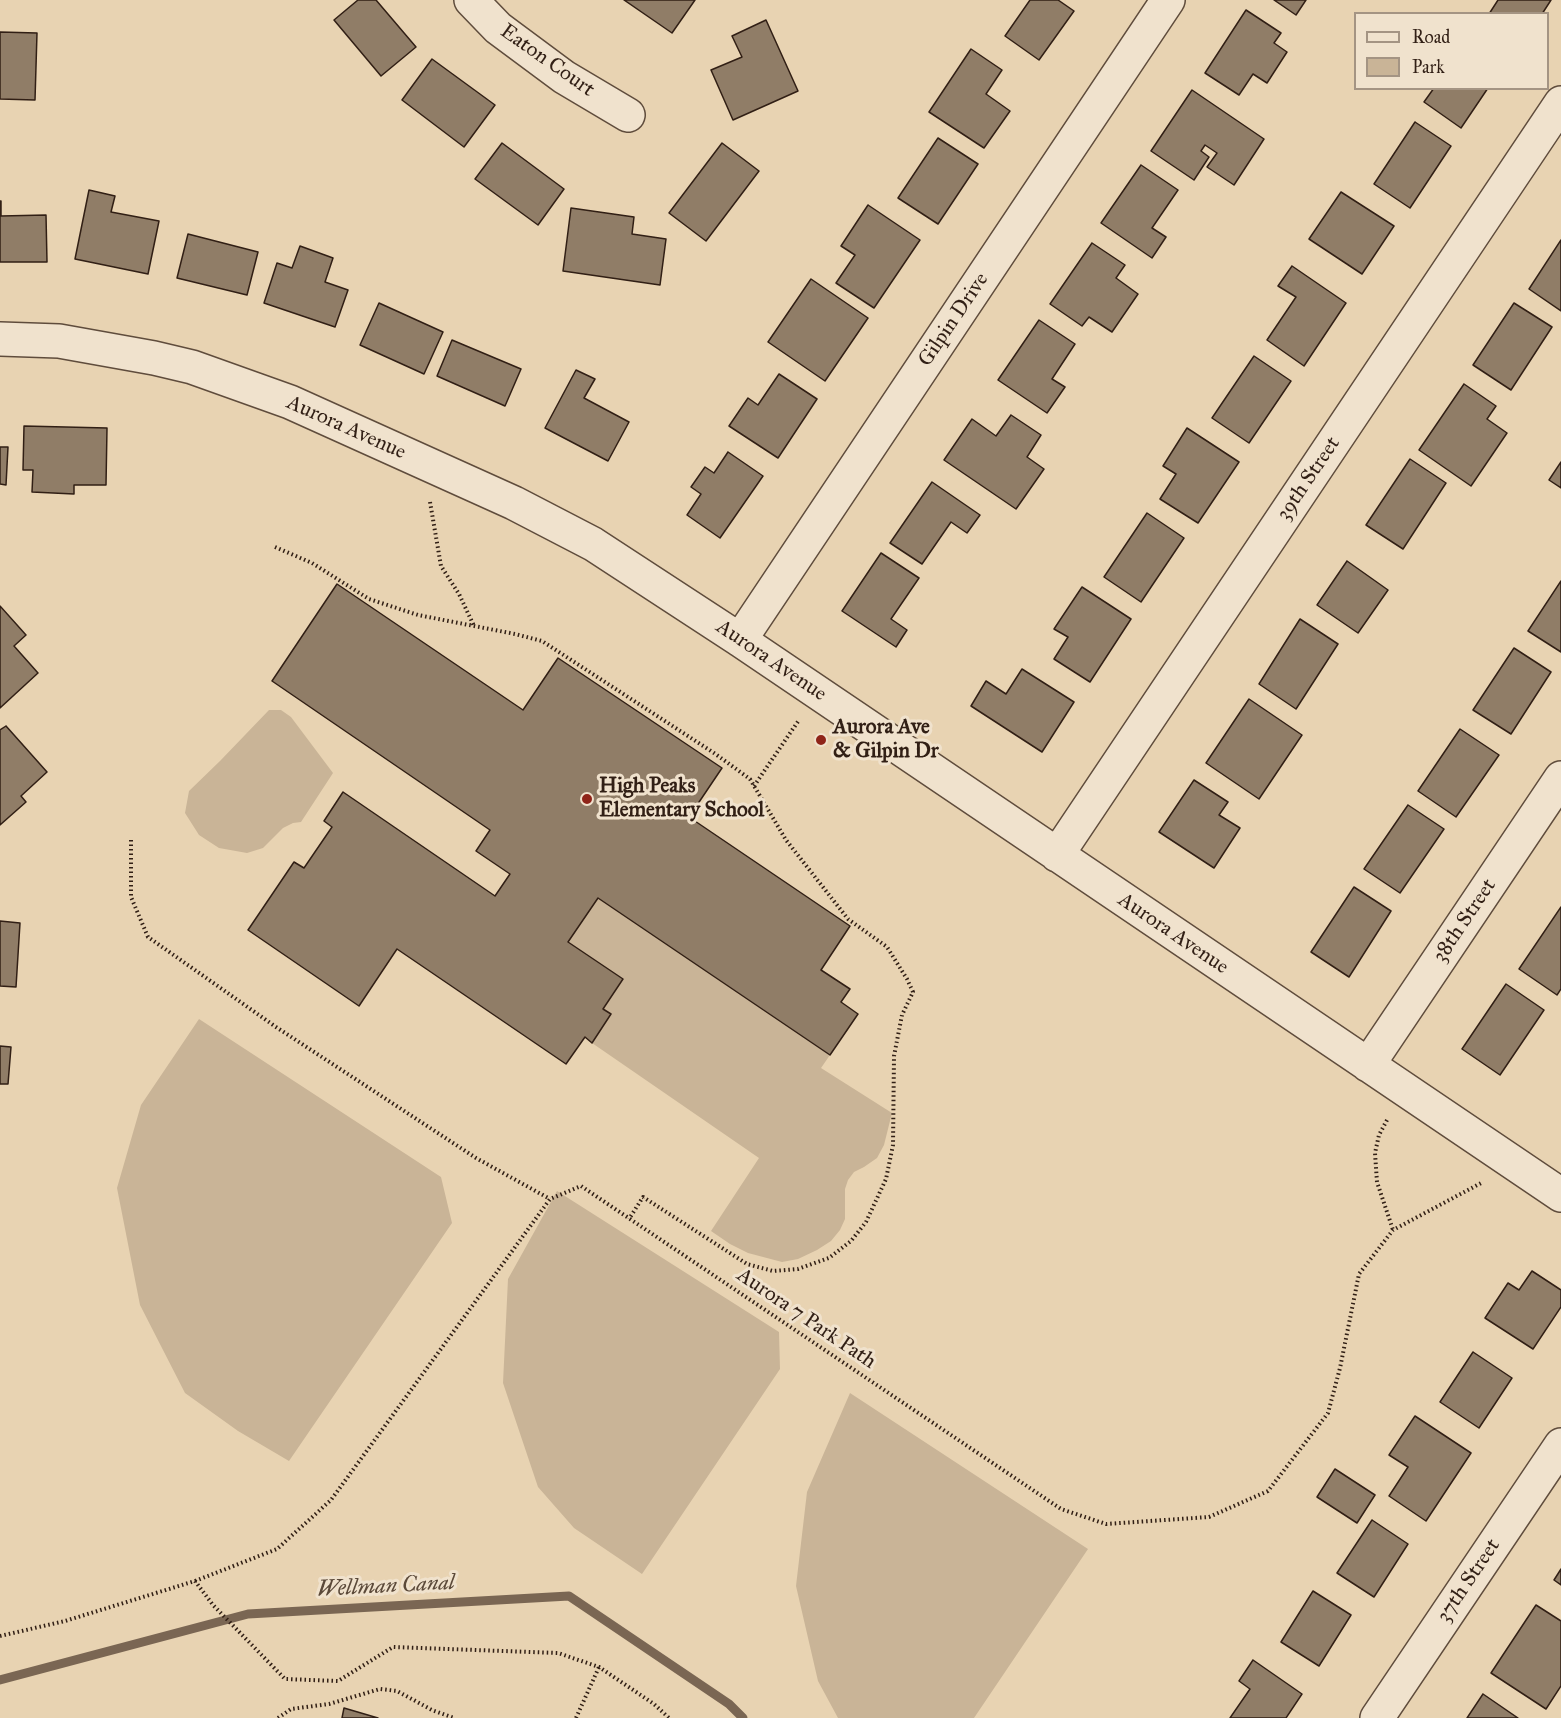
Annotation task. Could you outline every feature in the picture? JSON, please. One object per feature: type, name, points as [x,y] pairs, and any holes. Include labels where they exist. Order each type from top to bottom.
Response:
[{"type":"street","name":"Eaton Court","points":[[471,0],[498,28],[564,77],[628,115]]},
{"type":"street","name":"Gilpin Drive","points":[[740,640],[1168,0]]},
{"type":"street","name":"39th Street","points":[[1057,855],[1561,103]]},
{"type":"street","name":"Aurora Avenue","points":[[0,339],[59,341],[192,367],[290,402],[514,503],[593,544],[740,640],[1561,1196]]},
{"type":"street","name":"38th Street","points":[[1368,1065],[1561,778]]},
{"type":"street","name":"37th Street","points":[[1377,1718],[1561,1445]]},
{"type":"path","points":[[424,462],[441,566],[459,594],[474,626]]},
{"type":"path","points":[[274,547],[312,563],[369,599],[418,615],[542,641],[714,753],[750,778],[786,840],[848,919],[887,947],[907,979],[913,992],[902,1015],[894,1056],[893,1145],[886,1179],[866,1222],[851,1241],[829,1258],[798,1269],[773,1271],[747,1264],[643,1197],[629,1219]]},
{"type":"path","points":[[754,786],[818,693]]},
{"type":"path","points":[[0,1636],[65,1621],[195,1581],[278,1549],[331,1500],[550,1198],[466,1152],[276,1027],[148,937],[131,897],[131,840]]},
{"type":"path","points":[[1386,1120],[1379,1135],[1375,1153],[1377,1182],[1393,1230]]},
{"type":"path","name":"Aurora 7 Park Path","points":[[550,1198],[581,1186],[1061,1509],[1106,1524],[1209,1517],[1268,1491],[1328,1413],[1340,1368],[1359,1274],[1393,1230],[1479,1186],[1509,1161]]},
{"type":"path","points":[[195,1581],[213,1605],[285,1679],[338,1682],[393,1647],[558,1653],[599,1667],[654,1704],[669,1718]]},
{"type":"path","points":[[576,1718],[599,1667]]},
{"type":"path","points":[[278,1718],[291,1709],[329,1704],[380,1689],[397,1692],[432,1710],[454,1718]]},
{"type":"green space","points":[[269,710],[281,710],[291,717],[333,773],[301,822],[283,828],[263,848],[247,853],[219,848],[199,835],[185,813],[189,791]]},
{"type":"green space","points":[[598,898],[830,1055],[821,1068],[892,1113],[884,1145],[877,1158],[854,1172],[848,1180],[845,1189],[845,1219],[831,1241],[798,1259],[782,1262],[748,1253],[711,1231],[759,1158],[592,1043],[611,1015],[603,1009],[623,979],[568,942]]},
{"type":"green space","points":[[199,1019],[441,1177],[452,1223],[289,1461],[238,1431],[185,1393],[140,1305],[117,1188],[141,1105]]},
{"type":"green space","points":[[557,1191],[779,1332],[780,1369],[642,1574],[574,1528],[538,1487],[503,1383],[508,1279]]},
{"type":"green space","points":[[850,1393],[1088,1549],[974,1718],[838,1718],[818,1681],[796,1586],[807,1492]]},
{"type":"building","points":[[358,0],[376,0],[416,47],[381,76],[334,20]]},
{"type":"building","points":[[624,0],[695,0],[672,33]]},
{"type":"building","points":[[1030,0],[1058,0],[1074,11],[1039,60],[1005,36]]},
{"type":"building","points":[[1274,0],[1306,0],[1296,15]]},
{"type":"building","points":[[1498,0],[1551,0],[1543,12],[1490,12]]},
{"type":"building","points":[[1246,10],[1281,33],[1274,43],[1287,52],[1267,83],[1253,74],[1239,95],[1205,73]]},
{"type":"building","points":[[766,20],[798,91],[733,120],[711,70],[742,57],[732,36]]},
{"type":"building","points":[[0,32],[37,33],[35,100],[0,99]]},
{"type":"building","points":[[971,49],[1002,70],[986,94],[1010,111],[984,148],[929,112]]},
{"type":"building","points":[[432,59],[495,105],[464,147],[402,100]]},
{"type":"building","points":[[1192,90],[1264,139],[1234,185],[1207,167],[1217,153],[1205,145],[1201,151],[1209,157],[1194,180],[1151,151]]},
{"type":"building","points":[[1433,90],[1487,90],[1461,128],[1424,102]]},
{"type":"building","points":[[1415,122],[1451,146],[1410,208],[1374,184]]},
{"type":"building","points":[[938,138],[978,164],[938,224],[898,198]]},
{"type":"building","points":[[502,143],[564,189],[538,225],[475,179]]},
{"type":"building","points":[[722,143],[759,171],[706,241],[669,213]]},
{"type":"building","points":[[1141,165],[1178,190],[1152,228],[1166,237],[1152,258],[1101,223]]},
{"type":"building","points":[[89,190],[115,196],[111,212],[159,221],[148,274],[75,259]]},
{"type":"building","points":[[1341,192],[1394,226],[1362,274],[1309,239]]},
{"type":"building","points":[[0,201],[1,216],[46,215],[47,262],[0,262]]},
{"type":"building","points":[[868,205],[920,240],[874,308],[836,283],[855,255],[841,246]]},
{"type":"building","points":[[571,208],[634,217],[632,234],[666,239],[660,285],[563,271]]},
{"type":"building","points":[[188,234],[258,252],[247,295],[177,278]]},
{"type":"building","points":[[1561,240],[1561,311],[1529,289]]},
{"type":"building","points":[[1092,243],[1125,265],[1116,278],[1138,294],[1112,332],[1089,317],[1082,326],[1050,304]]},
{"type":"building","points":[[300,246],[333,258],[325,282],[348,290],[335,327],[264,303],[277,263],[292,268]]},
{"type":"building","points":[[1292,266],[1346,303],[1304,366],[1267,340],[1296,297],[1278,286]]},
{"type":"building","points":[[811,279],[868,318],[825,381],[768,342]]},
{"type":"building","points":[[379,303],[443,332],[424,374],[360,345]]},
{"type":"building","points":[[1514,303],[1552,327],[1511,390],[1473,365]]},
{"type":"building","points":[[1039,320],[1075,344],[1052,379],[1065,387],[1047,413],[998,380]]},
{"type":"building","points":[[452,340],[521,369],[505,406],[437,376]]},
{"type":"building","points":[[1254,356],[1291,381],[1249,443],[1212,418]]},
{"type":"building","points":[[576,370],[595,379],[584,398],[629,422],[608,461],[545,428]]},
{"type":"building","points":[[779,374],[817,399],[778,458],[729,426],[748,398],[758,405]]},
{"type":"building","points":[[1464,384],[1496,406],[1487,419],[1507,433],[1471,486],[1419,450]]},
{"type":"building","points":[[1011,415],[1041,435],[1027,457],[1044,469],[1016,509],[944,460],[972,419],[996,436]]},
{"type":"building","points":[[24,426],[107,428],[106,485],[74,485],[74,494],[32,492],[33,470],[23,470]]},
{"type":"building","points":[[1187,428],[1239,462],[1198,523],[1160,499],[1176,474],[1163,466]]},
{"type":"building","points":[[0,447],[8,447],[6,485],[0,484]]},
{"type":"building","points":[[728,452],[763,476],[720,538],[687,515],[701,494],[691,487],[705,467],[714,473]]},
{"type":"building","points":[[1410,459],[1446,483],[1403,549],[1366,525]]},
{"type":"building","points":[[1561,462],[1561,488],[1549,480]]},
{"type":"building","points":[[932,482],[980,515],[967,533],[951,522],[922,564],[890,543]]},
{"type":"building","points":[[1147,513],[1184,538],[1141,602],[1104,577]]},
{"type":"building","points":[[881,553],[919,578],[891,619],[907,630],[896,647],[842,611]]},
{"type":"building","points":[[1347,561],[1388,590],[1358,633],[1317,605]]},
{"type":"building","points":[[1561,581],[1561,652],[1528,631]]},
{"type":"building","points":[[337,584],[523,710],[558,658],[722,768],[689,817],[850,926],[821,970],[850,989],[841,1002],[858,1014],[830,1055],[598,898],[568,942],[623,979],[603,1009],[611,1014],[592,1043],[585,1037],[566,1064],[397,949],[359,1006],[248,930],[294,862],[304,868],[332,827],[324,821],[343,792],[495,896],[510,874],[476,851],[490,830],[272,681]]},
{"type":"building","points":[[1082,587],[1131,619],[1090,682],[1054,659],[1068,637],[1054,629]]},
{"type":"building","points":[[0,606],[26,635],[14,646],[38,673],[0,708]]},
{"type":"building","points":[[1300,619],[1338,644],[1296,709],[1259,684]]},
{"type":"building","points":[[1514,648],[1551,672],[1511,734],[1473,710]]},
{"type":"building","points":[[1022,669],[1074,702],[1042,752],[971,706],[986,681],[1006,694]]},
{"type":"building","points":[[1249,699],[1302,735],[1259,799],[1206,763]]},
{"type":"building","points":[[6,726],[47,772],[21,796],[26,802],[0,825],[0,730]]},
{"type":"building","points":[[1460,729],[1499,755],[1456,817],[1418,791]]},
{"type":"building","points":[[1194,780],[1228,802],[1219,815],[1240,828],[1214,868],[1159,832]]},
{"type":"building","points":[[1408,805],[1444,829],[1400,893],[1364,869]]},
{"type":"building","points":[[1354,887],[1391,911],[1349,977],[1311,952]]},
{"type":"building","points":[[1561,907],[1561,989],[1557,995],[1519,969]]},
{"type":"building","points":[[0,921],[20,923],[16,987],[0,986]]},
{"type":"building","points":[[1506,984],[1544,1010],[1500,1075],[1462,1049]]},
{"type":"building","points":[[0,1046],[11,1047],[8,1084],[0,1084]]},
{"type":"building","points":[[1532,1271],[1561,1290],[1561,1307],[1533,1349],[1485,1318],[1508,1283],[1519,1290]]},
{"type":"building","points":[[1473,1352],[1512,1378],[1479,1428],[1440,1402]]},
{"type":"building","points":[[1415,1416],[1471,1453],[1426,1521],[1389,1496],[1408,1467],[1389,1455]]},
{"type":"building","points":[[1335,1469],[1375,1495],[1357,1523],[1317,1497]]},
{"type":"building","points":[[1372,1520],[1408,1544],[1374,1597],[1337,1573]]},
{"type":"building","points":[[1561,1569],[1561,1585],[1554,1580]]},
{"type":"building","points":[[1313,1591],[1351,1615],[1319,1666],[1281,1642]]},
{"type":"building","points":[[1536,1605],[1561,1621],[1561,1686],[1546,1709],[1491,1673]]},
{"type":"building","points":[[1253,1660],[1302,1694],[1286,1718],[1230,1718],[1250,1689],[1239,1681]]},
{"type":"building","points":[[1483,1694],[1518,1718],[1467,1718]]},
{"type":"building","points":[[344,1708],[378,1718],[342,1718]]},
{"type":"waterway","name":"Wellman Canal","points":[[0,1680],[248,1614],[569,1596],[729,1704],[743,1718]]},
{"type":"place","name":"Aurora Ave & Gilpin Dr","points":[[821,740]]},
{"type":"place","name":"High Peaks Elementary School","points":[[587,799]]}]
